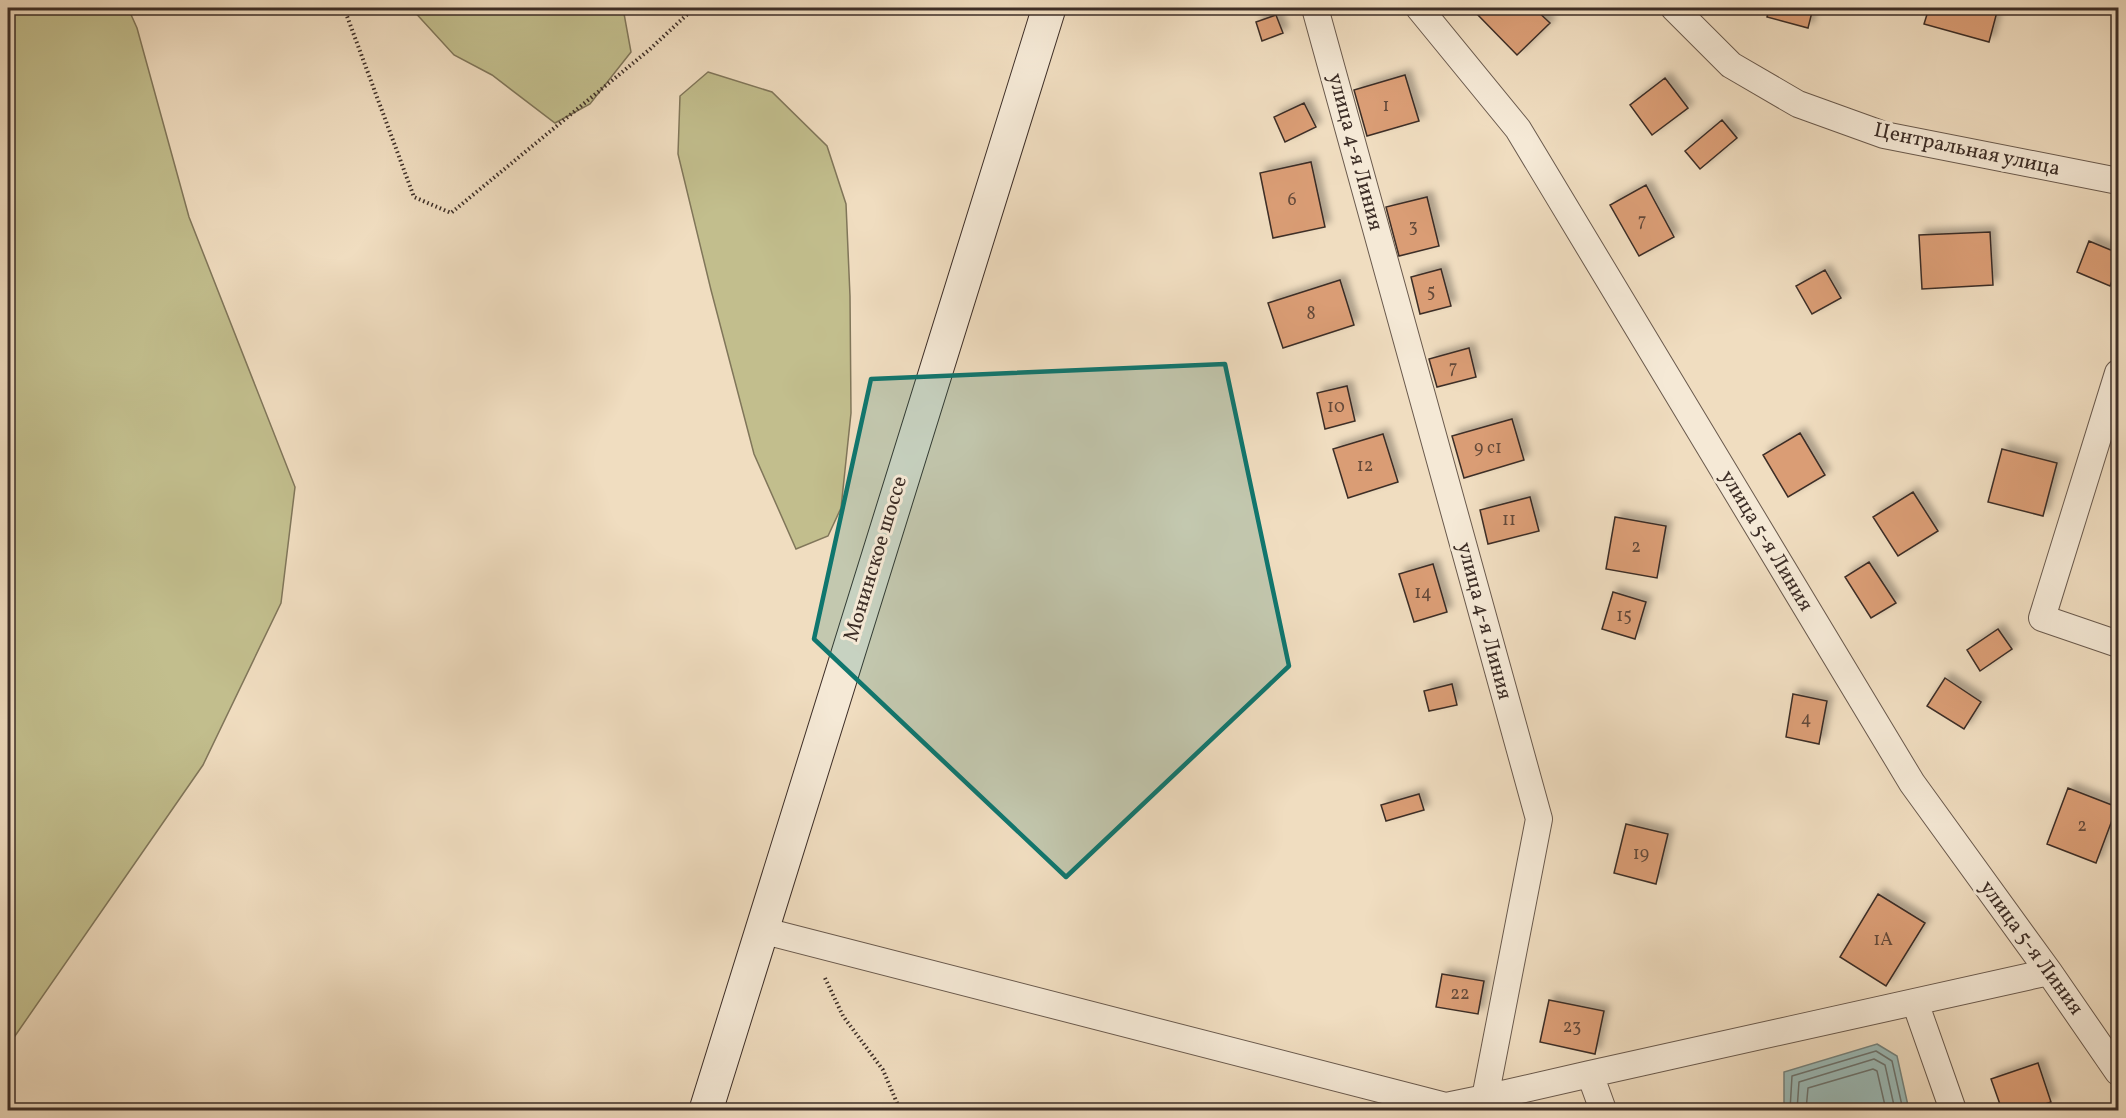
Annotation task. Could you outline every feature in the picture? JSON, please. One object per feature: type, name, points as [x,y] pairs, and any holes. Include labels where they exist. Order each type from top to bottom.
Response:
[{"type":"main road","name":"Монинское шоссе","points":[[706,1110],[1048,8]]},
{"type":"street","name":"улица 4-я Линия","points":[[1315,8],[1539,819],[1485,1098]]},
{"type":"street","name":"улица 5-я Линия","points":[[1419,8],[1518,129],[1912,783],[2049,972],[2118,1072]]},
{"type":"street","name":"Центральная улица","points":[[1674,8],[1731,65],[1798,104],[1884,135],[2118,181]]},
{"type":"street","points":[[2118,373],[2042,618],[2118,644]]},
{"type":"street","points":[[760,930],[1446,1106],[2049,972]]},
{"type":"street","points":[[1915,1002],[1953,1110]]},
{"type":"street","points":[[1590,1074],[1603,1110]]},
{"type":"path","points":[[344,8],[414,197],[451,213],[648,50],[694,8]]},
{"type":"path","points":[[807,942],[843,1016],[883,1070],[900,1110]]},
{"type":"highlighted area","points":[[1225,364],[1289,666],[1066,877],[814,639],[871,379]]},
{"type":"shaded area","points":[[8,8],[128,8],[137,28],[189,217],[295,487],[281,603],[203,765],[8,1046]]},
{"type":"shaded area","points":[[411,8],[623,8],[631,52],[590,104],[555,123],[492,75],[454,55]]},
{"type":"shaded area","points":[[708,72],[772,92],[827,146],[846,204],[851,413],[841,508],[828,536],[796,549],[754,454],[678,154],[680,96]]},
{"type":"water","points":[[1877,1044],[1897,1056],[1909,1110],[1784,1110],[1784,1072]]},
{"type":"building","points":[[1482,8],[1534,8],[1550,23],[1517,55],[1476,13]]},
{"type":"building","points":[[1769,8],[1813,8],[1808,28],[1767,17]]},
{"type":"building","points":[[1929,8],[1998,8],[1989,42],[1924,24]]},
{"type":"building","points":[[1276,15],[1283,33],[1262,41],[1256,22]]},
{"type":"building","points":[[1405,75],[1419,121],[1367,136],[1354,90]]},
{"type":"building","points":[[1665,78],[1688,108],[1652,135],[1630,105]]},
{"type":"building","points":[[1304,103],[1316,127],[1285,142],[1274,117]]},
{"type":"building","points":[[1722,120],[1737,138],[1700,169],[1685,151]]},
{"type":"building","points":[[1311,162],[1325,227],[1273,238],[1260,173]]},
{"type":"building","points":[[1646,185],[1674,237],[1639,256],[1610,205]]},
{"type":"building","points":[[1427,197],[1439,246],[1399,256],[1386,207]]},
{"type":"building","points":[[1990,232],[1993,285],[1922,289],[1919,235]]},
{"type":"building","points":[[2089,241],[2118,253],[2118,266],[2110,286],[2077,272]]},
{"type":"building","points":[[1441,269],[1451,306],[1420,314],[1411,277]]},
{"type":"building","points":[[1825,270],[1841,298],[1812,314],[1796,286]]},
{"type":"building","points":[[1340,280],[1354,325],[1283,348],[1268,303]]},
{"type":"building","points":[[1469,348],[1476,377],[1437,387],[1429,359]]},
{"type":"building","points":[[1347,386],[1355,421],[1325,429],[1317,393]]},
{"type":"building","points":[[1512,419],[1524,460],[1464,478],[1452,436]]},
{"type":"building","points":[[1800,433],[1825,475],[1788,497],[1763,455]]},
{"type":"building","points":[[1383,434],[1398,482],[1348,498],[1333,449]]},
{"type":"building","points":[[2002,449],[2057,463],[2043,516],[1988,502]]},
{"type":"building","points":[[1913,492],[1938,531],[1898,556],[1873,517]]},
{"type":"building","points":[[1530,497],[1539,531],[1488,544],[1480,510]]},
{"type":"building","points":[[1615,517],[1666,526],[1657,578],[1606,569]]},
{"type":"building","points":[[1869,562],[1896,603],[1871,618],[1845,577]]},
{"type":"building","points":[[1433,564],[1447,612],[1414,622],[1399,574]]},
{"type":"building","points":[[1613,592],[1646,602],[1635,639],[1602,629]]},
{"type":"building","points":[[1998,629],[2012,649],[1980,671],[1967,650]]},
{"type":"building","points":[[1945,678],[1981,702],[1964,729],[1927,706]]},
{"type":"building","points":[[1452,684],[1457,705],[1429,711],[1424,691]]},
{"type":"building","points":[[1793,694],[1827,701],[1819,744],[1786,737]]},
{"type":"building","points":[[2068,788],[2117,807],[2096,863],[2047,844]]},
{"type":"building","points":[[1419,794],[1424,810],[1386,821],[1381,805]]},
{"type":"building","points":[[1626,824],[1668,834],[1656,884],[1614,873]]},
{"type":"building","points":[[1878,894],[1925,923],[1886,986],[1840,957]]},
{"type":"building","points":[[1442,974],[1484,981],[1478,1014],[1436,1007]]},
{"type":"building","points":[[1549,1000],[1604,1011],[1595,1054],[1540,1042]]},
{"type":"building","points":[[2038,1063],[2051,1102],[2028,1110],[2002,1110],[1991,1079]]}]
